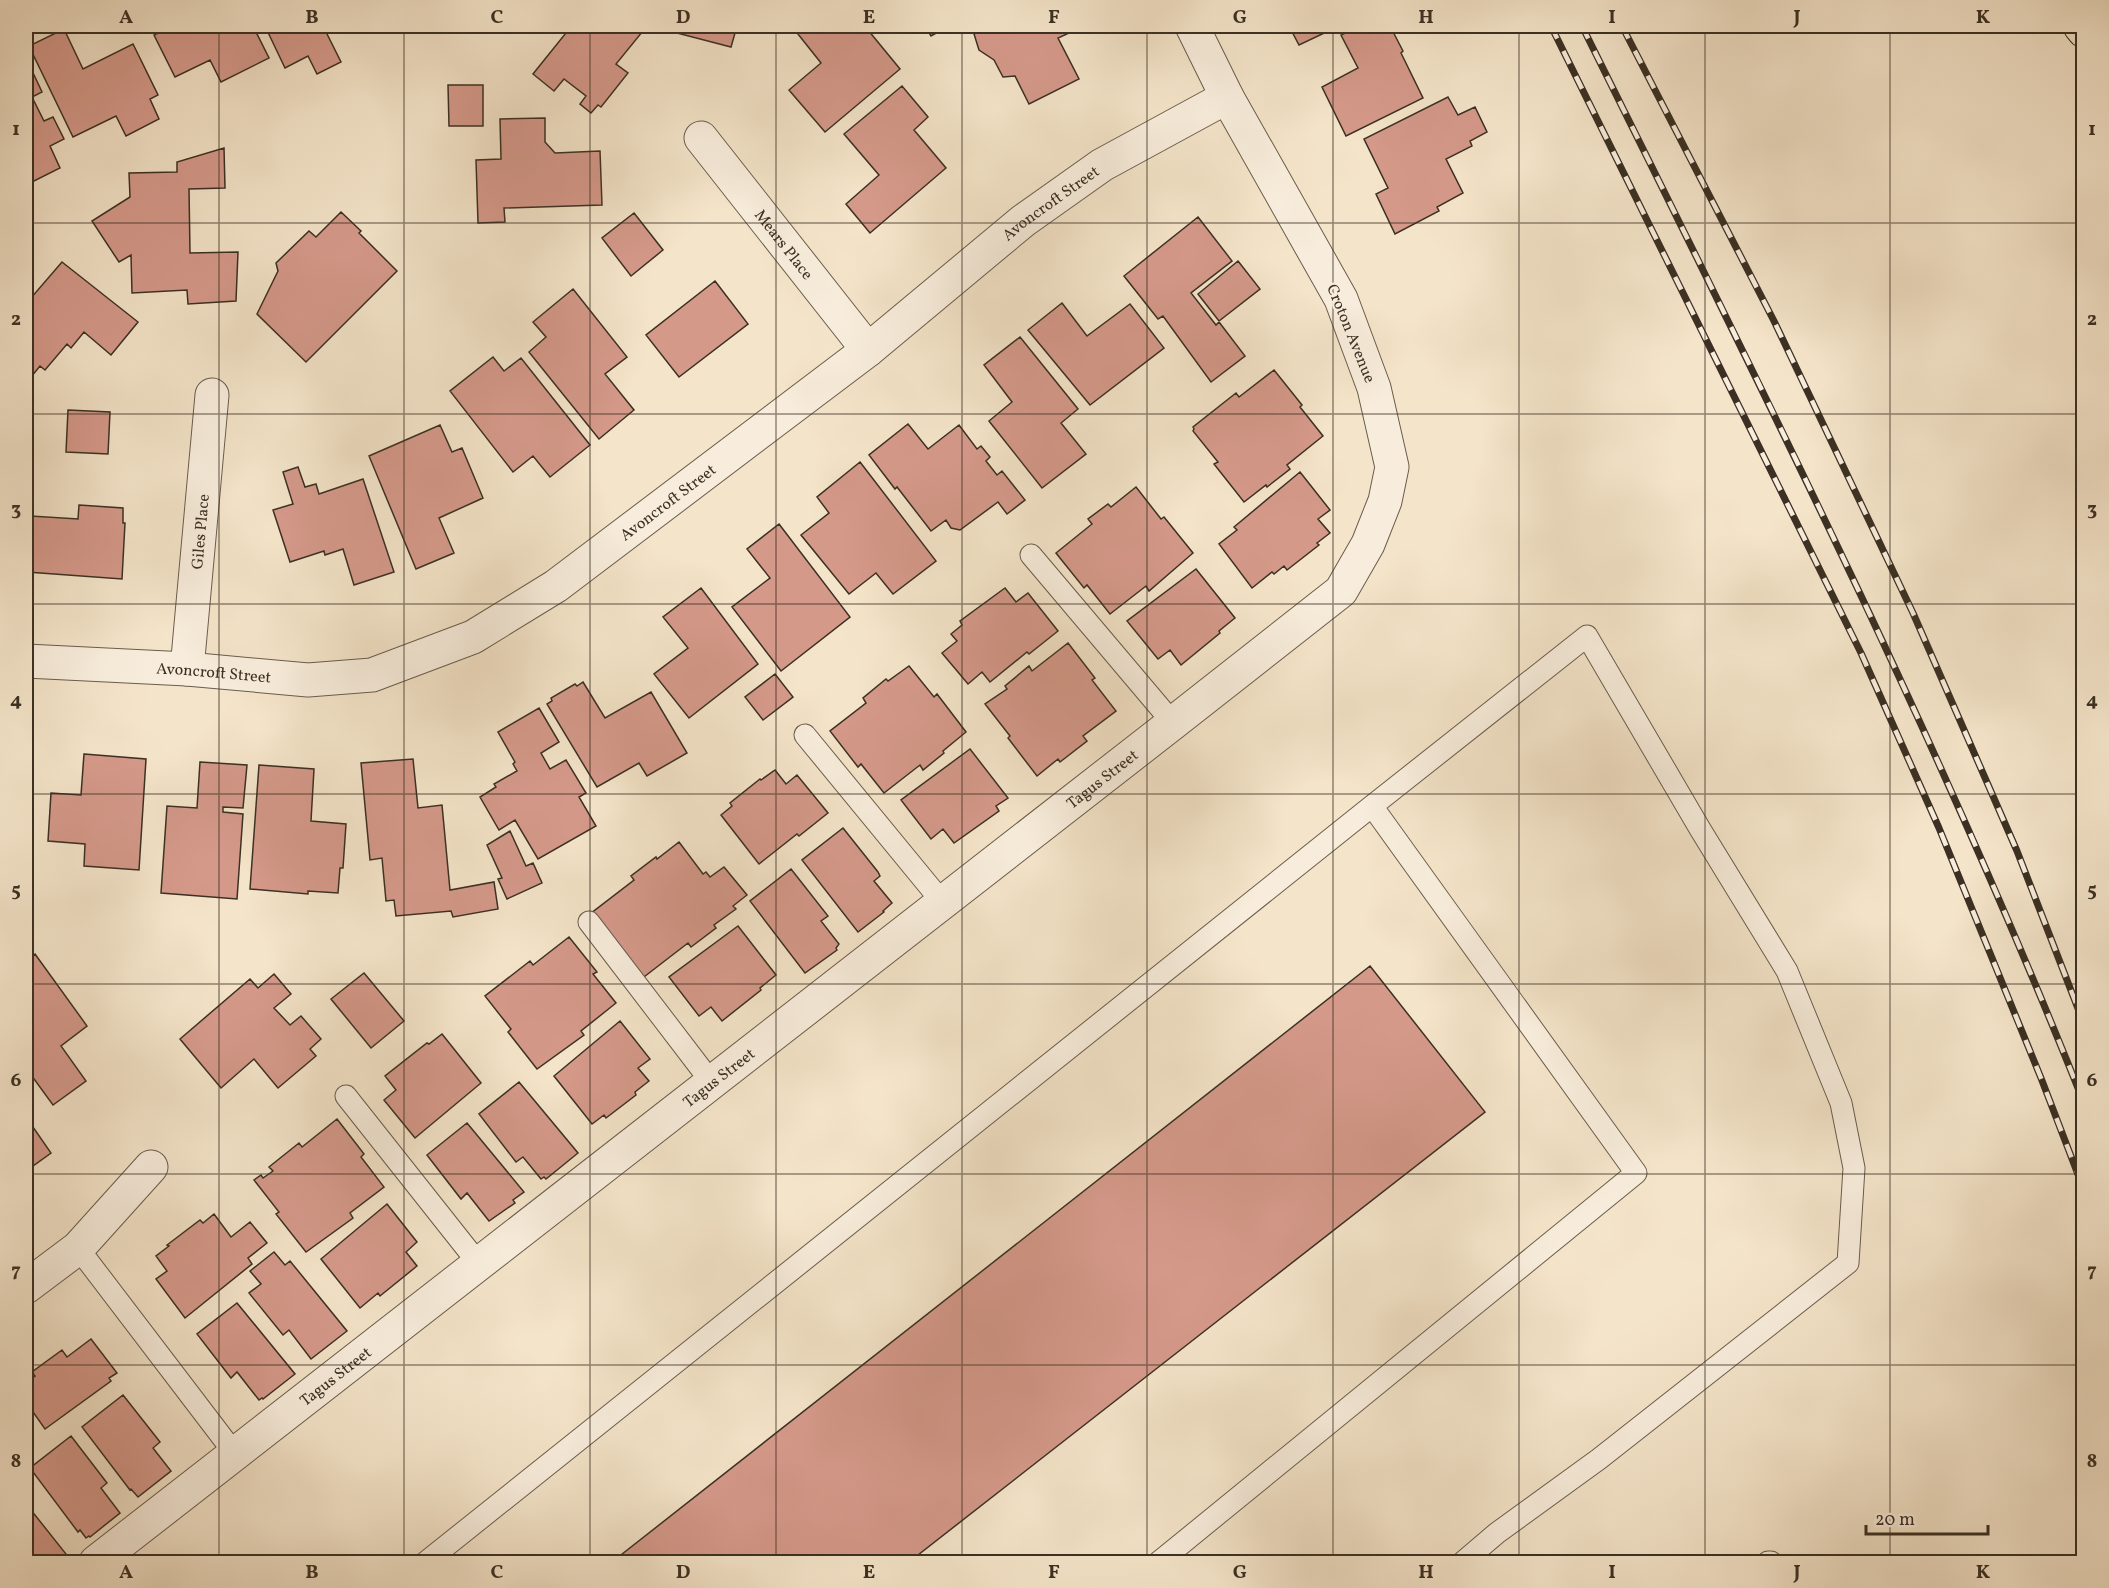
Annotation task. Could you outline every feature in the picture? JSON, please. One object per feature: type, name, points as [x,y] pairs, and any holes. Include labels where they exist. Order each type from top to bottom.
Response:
[{"type":"highway","points":[[2080,26],[2084,31]]},
{"type":"street","name":"Croton Avenue","points":[[1192,26],[1227,97],[1341,299],[1374,388],[1392,467],[1385,501],[1368,544],[1341,591]]},
{"type":"street","name":"Avoncroft Street","points":[[26,661],[187,669],[308,680],[372,675],[473,637],[556,586],[868,350],[1023,221],[1102,165],[1227,97]]},
{"type":"street","name":"Mears Place","points":[[701,138],[868,350]]},
{"type":"street","name":"Giles Place","points":[[187,669],[212,395]]},
{"type":"street","name":"Tagus Street","points":[[96,1563],[1341,591]]},
{"type":"street","points":[[26,1287],[78,1248],[151,1167]]},
{"type":"lane","points":[[1031,555],[1173,723]]},
{"type":"lane","points":[[426,1563],[1587,636],[1694,819],[1787,971],[1841,1103],[1854,1168],[1848,1263],[1599,1459],[1497,1533],[1463,1563]]},
{"type":"lane","points":[[805,735],[943,903]]},
{"type":"lane","points":[[1160,1563],[1636,1173],[1372,806]]},
{"type":"lane","points":[[589,922],[712,1083]]},
{"type":"lane","points":[[346,1096],[479,1264]]},
{"type":"lane","points":[[78,1248],[235,1454]]},
{"type":"building","points":[[173,26],[253,26],[269,58],[221,82],[210,60],[175,77],[154,35]]},
{"type":"building","points":[[265,26],[323,26],[341,62],[317,74],[308,56],[285,68]]},
{"type":"building","points":[[567,26],[647,26],[616,64],[628,73],[601,107],[598,105],[591,113],[580,104],[586,96],[564,79],[554,91],[533,74],[570,28]]},
{"type":"building","points":[[679,26],[737,26],[731,47],[677,33]]},
{"type":"building","points":[[808,26],[873,26],[868,30],[900,69],[825,132],[789,90],[821,63],[798,34]]},
{"type":"building","points":[[925,26],[949,26],[931,36]]},
{"type":"building","points":[[991,26],[1084,26],[1058,38],[1079,79],[1029,104],[1015,76],[1003,77],[994,60],[979,50],[974,34]]},
{"type":"building","points":[[1289,26],[1336,26],[1337,27],[1299,45]]},
{"type":"building","points":[[1360,26],[1390,26],[1423,98],[1346,136],[1322,87],[1358,68],[1341,35]]},
{"type":"building","points":[[64,29],[83,69],[133,44],[158,95],[150,99],[159,119],[126,136],[116,116],[73,137],[29,46]]},
{"type":"building","points":[[26,58],[42,92],[32,97],[44,121],[53,117],[64,139],[50,146],[60,168],[26,185]]},
{"type":"building","points":[[448,85],[483,85],[483,126],[449,126]]},
{"type":"building","points":[[902,86],[928,117],[914,130],[946,168],[870,233],[846,204],[879,175],[844,134]]},
{"type":"building","points":[[1448,97],[1458,115],[1475,107],[1487,132],[1470,141],[1472,146],[1446,159],[1463,193],[1437,207],[1439,211],[1395,234],[1376,194],[1388,188],[1364,139]]},
{"type":"building","points":[[545,118],[545,142],[555,153],[600,151],[602,205],[504,208],[505,222],[478,223],[476,160],[501,159],[500,119]]},
{"type":"building","points":[[224,148],[225,188],[189,189],[190,253],[238,252],[236,301],[188,304],[187,290],[132,293],[131,255],[119,262],[92,221],[130,197],[129,173],[177,172],[177,162]]},
{"type":"building","points":[[341,212],[397,271],[306,362],[257,314],[278,271],[276,263],[309,231],[316,237]]},
{"type":"building","points":[[634,213],[663,250],[631,276],[602,238]]},
{"type":"building","points":[[1198,217],[1232,261],[1191,293],[1216,325],[1219,322],[1245,356],[1211,382],[1163,316],[1158,319],[1124,276]]},
{"type":"building","points":[[1238,261],[1260,289],[1219,321],[1198,294]]},
{"type":"building","points":[[62,262],[138,322],[111,355],[84,332],[71,348],[67,344],[45,370],[40,366],[31,377],[26,374],[26,293],[31,298]]},
{"type":"building","points":[[715,281],[748,324],[679,377],[646,335]]},
{"type":"building","points":[[573,289],[627,357],[605,374],[634,410],[599,439],[529,352],[546,337],[533,322]]},
{"type":"building","points":[[1062,303],[1087,336],[1130,304],[1164,348],[1090,405],[1028,330]]},
{"type":"building","points":[[1020,337],[1078,409],[1061,423],[1086,454],[1042,488],[989,421],[1012,402],[984,365]]},
{"type":"building","points":[[493,357],[504,371],[521,358],[590,445],[550,477],[533,456],[513,472],[450,391]]},
{"type":"building","points":[[1274,370],[1323,436],[1287,465],[1290,469],[1244,502],[1214,464],[1218,462],[1193,431],[1193,427],[1236,393],[1239,397]]},
{"type":"building","points":[[68,410],[110,412],[108,454],[66,452]]},
{"type":"building","points":[[908,424],[928,449],[959,425],[977,449],[981,446],[990,457],[986,461],[997,475],[1002,471],[1025,500],[1007,514],[998,502],[960,530],[951,528],[946,520],[931,531],[869,455]]},
{"type":"building","points":[[440,425],[452,452],[462,448],[483,498],[439,518],[454,553],[416,569],[369,456]]},
{"type":"building","points":[[860,462],[936,561],[893,594],[876,573],[849,594],[801,535],[829,513],[817,497]]},
{"type":"building","points":[[298,467],[305,487],[316,484],[319,494],[363,479],[394,572],[354,585],[343,549],[325,555],[324,551],[290,562],[273,510],[293,504],[283,472]]},
{"type":"building","points":[[1300,472],[1330,510],[1318,519],[1330,533],[1317,543],[1319,545],[1287,570],[1284,566],[1274,574],[1272,572],[1252,588],[1219,544],[1237,530],[1234,527]]},
{"type":"building","points":[[1136,487],[1161,519],[1164,517],[1193,553],[1149,591],[1146,586],[1110,614],[1087,585],[1084,588],[1056,553],[1092,524],[1088,519],[1108,504],[1111,507]]},
{"type":"building","points":[[79,505],[123,508],[123,523],[125,523],[122,579],[27,572],[31,516],[78,519]]},
{"type":"building","points":[[779,524],[850,617],[781,671],[732,607],[770,578],[747,549]]},
{"type":"building","points":[[1196,569],[1235,618],[1181,665],[1170,650],[1158,659],[1127,621]]},
{"type":"building","points":[[701,588],[758,664],[689,718],[654,674],[688,648],[663,617]]},
{"type":"building","points":[[1005,588],[1016,602],[1028,593],[1058,631],[990,682],[982,672],[968,684],[942,653],[957,641],[951,634],[962,625],[960,621]]},
{"type":"building","points":[[1068,643],[1095,678],[1092,680],[1116,711],[1083,736],[1087,741],[1060,762],[1058,759],[1037,776],[985,704],[1007,689],[1005,686],[1029,666],[1032,671]]},
{"type":"building","points":[[909,666],[934,697],[937,694],[966,732],[923,770],[920,765],[884,793],[861,764],[858,767],[830,731],[866,703],[863,698],[886,679],[888,681]]},
{"type":"building","points":[[775,674],[793,697],[763,720],[745,697]]},
{"type":"building","points":[[583,682],[605,718],[651,692],[687,753],[647,776],[639,763],[597,787],[547,704],[552,701],[551,698]]},
{"type":"building","points":[[539,708],[559,742],[541,753],[550,769],[566,760],[586,793],[579,797],[596,826],[538,859],[515,820],[499,830],[480,797],[496,787],[494,784],[517,771],[513,764],[515,762],[498,732]]},
{"type":"building","points":[[970,749],[1008,798],[996,806],[999,811],[954,843],[943,829],[931,839],[901,800]]},
{"type":"building","points":[[84,754],[146,759],[139,870],[84,866],[85,844],[48,841],[51,793],[81,795]]},
{"type":"building","points":[[413,759],[418,808],[442,805],[450,890],[494,882],[498,909],[453,917],[451,911],[396,916],[394,900],[386,901],[382,858],[370,860],[361,763]]},
{"type":"building","points":[[200,762],[247,765],[243,808],[223,807],[223,812],[243,814],[237,899],[161,893],[167,806],[197,808]]},
{"type":"building","points":[[259,765],[314,769],[311,821],[346,824],[343,868],[340,868],[338,893],[308,891],[308,894],[250,889]]},
{"type":"building","points":[[775,770],[786,784],[797,775],[828,813],[759,864],[721,815],[732,806],[730,803]]},
{"type":"building","points":[[843,828],[878,872],[880,876],[874,881],[892,903],[858,932],[802,860]]},
{"type":"building","points":[[510,831],[526,866],[533,863],[542,883],[507,899],[498,879],[502,878],[487,845]]},
{"type":"building","points":[[679,842],[703,874],[706,872],[710,877],[724,867],[747,895],[733,906],[736,909],[714,925],[716,928],[691,947],[688,943],[640,980],[590,914],[634,880],[631,876]]},
{"type":"building","points":[[791,869],[828,916],[821,921],[839,944],[837,950],[805,973],[750,901]]},
{"type":"building","points":[[738,926],[776,975],[722,1021],[711,1007],[699,1016],[669,977]]},
{"type":"building","points":[[569,937],[597,972],[593,974],[616,1003],[581,1031],[584,1035],[537,1069],[508,1032],[511,1029],[485,996],[530,961],[533,965]]},
{"type":"building","points":[[35,954],[87,1026],[61,1046],[86,1081],[53,1105],[26,1068],[26,961]]},
{"type":"building","points":[[1370,966],[1485,1112],[909,1562],[612,1562]]},
{"type":"building","points":[[364,973],[404,1021],[371,1048],[331,999]]},
{"type":"building","points":[[274,974],[291,994],[274,1008],[290,1025],[301,1016],[321,1039],[310,1049],[316,1056],[278,1088],[254,1059],[221,1088],[180,1039],[250,979],[258,988]]},
{"type":"building","points":[[620,1021],[650,1059],[638,1068],[649,1081],[635,1092],[636,1095],[606,1118],[604,1115],[592,1124],[554,1076]]},
{"type":"building","points":[[442,1034],[481,1083],[415,1138],[384,1100],[396,1090],[385,1076]]},
{"type":"building","points":[[519,1082],[578,1153],[546,1179],[544,1177],[541,1179],[523,1157],[516,1162],[479,1114]]},
{"type":"building","points":[[26,1117],[51,1153],[26,1171]]},
{"type":"building","points":[[337,1119],[364,1154],[361,1157],[384,1187],[350,1213],[353,1218],[306,1252],[276,1214],[279,1212],[254,1180],[261,1175],[263,1178],[273,1171],[269,1167],[299,1143],[302,1147]]},
{"type":"building","points":[[467,1123],[524,1192],[513,1200],[515,1203],[489,1221],[467,1193],[461,1199],[427,1155]]},
{"type":"building","points":[[387,1204],[417,1242],[406,1252],[417,1266],[380,1296],[378,1293],[360,1308],[321,1259]]},
{"type":"building","points":[[214,1214],[231,1237],[250,1222],[267,1243],[248,1258],[252,1264],[185,1318],[156,1279],[167,1271],[156,1256],[200,1220],[203,1223]]},
{"type":"building","points":[[274,1252],[285,1265],[290,1261],[347,1331],[311,1359],[289,1330],[283,1335],[249,1293],[261,1284],[250,1271]]},
{"type":"building","points":[[237,1303],[295,1374],[259,1400],[237,1372],[231,1378],[197,1334]]},
{"type":"building","points":[[91,1339],[117,1373],[109,1378],[111,1381],[45,1429],[26,1402],[26,1383],[35,1376],[32,1372],[62,1350],[67,1357]]},
{"type":"building","points":[[123,1395],[160,1442],[153,1448],[171,1471],[138,1497],[130,1490],[82,1427]]},
{"type":"building","points":[[71,1436],[107,1483],[101,1488],[120,1513],[86,1538],[80,1530],[78,1532],[30,1468]]},
{"type":"building","points":[[27,1505],[66,1554],[55,1562],[26,1562]]},
{"type":"railway","points":[[1551,26],[1861,653],[1939,828],[2084,1190]]},
{"type":"railway","points":[[1582,26],[1779,426],[1907,694],[1968,829],[2084,1103]]},
{"type":"railway","points":[[1622,26],[1774,321],[1913,613],[2017,851],[2084,1024]]}]
